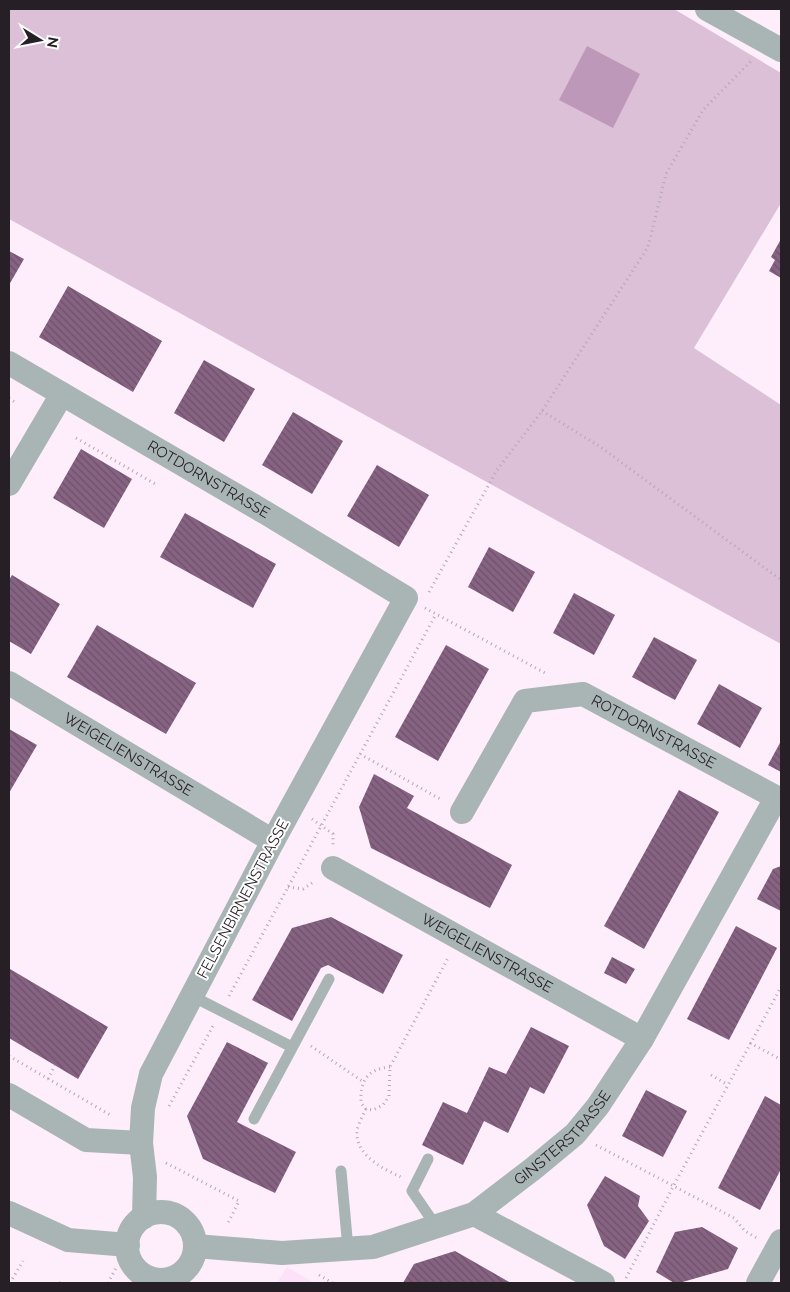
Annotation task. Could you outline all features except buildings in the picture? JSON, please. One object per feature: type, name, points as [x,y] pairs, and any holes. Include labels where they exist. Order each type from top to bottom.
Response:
[{"type":"street","points":[[707,9],[775,47]]},
{"type":"street","name":"ROTDORNSTRASSE","points":[[9,363],[414,602]]},
{"type":"street","points":[[9,484],[62,394]]},
{"type":"street","name":"FELSENBIRNENSTRASSE","points":[[144,1217],[143,1108],[151,1074],[273,841],[414,602]]},
{"type":"street","name":"WEIGELIENSTRASSE","points":[[9,683],[273,841]]},
{"type":"street","name":"ROTDORNSTRASSE","points":[[462,812],[525,701],[583,694],[778,799]]},
{"type":"street","name":"GINSTERSTRASSE","points":[[206,1247],[282,1253],[373,1247],[474,1214],[575,1134],[598,1106],[642,1039],[778,799]]},
{"type":"street","name":"WEIGELIENSTRASSE","points":[[333,868],[642,1039]]},
{"type":"street","points":[[9,1094],[86,1140],[142,1142]]},
{"type":"street","points":[[9,1212],[68,1240],[128,1245]]},
{"type":"street","points":[[163,1212],[180,1217],[206,1247],[193,1257],[180,1275],[158,1281],[148,1277],[134,1267],[130,1260],[128,1245],[130,1234],[135,1224],[144,1217],[163,1212]]},
{"type":"street","points":[[474,1214],[603,1283]]},
{"type":"street","points":[[758,1283],[779,1245]]},
{"type":"lane","points":[[254,1119],[329,979]]},
{"type":"lane","points":[[192,996],[221,1011],[295,1042]]},
{"type":"lane","points":[[428,1160],[412,1191],[436,1226]]},
{"type":"lane","points":[[341,1171],[348,1249]]},
{"type":"path","points":[[548,675],[414,602],[497,470],[542,411],[648,247],[666,174],[703,110],[775,47]]},
{"type":"path","points":[[9,398],[16,403]]},
{"type":"path","points":[[542,411],[600,446],[781,580]]},
{"type":"path","points":[[76,438],[158,485]]},
{"type":"path","points":[[168,1108],[436,614]]},
{"type":"path","points":[[360,754],[462,812]]},
{"type":"path","points":[[390,1066],[370,1072],[362,1081],[361,1103],[366,1109],[373,1110],[383,1105],[389,1096],[390,1066],[459,937]]},
{"type":"path","points":[[624,1283],[674,1185],[781,987]]},
{"type":"path","points":[[295,1042],[362,1081]]},
{"type":"path","points":[[750,1043],[780,1059]]},
{"type":"path","points":[[9,1056],[117,1120],[142,1142],[180,1169],[238,1201],[206,1247]]},
{"type":"path","points":[[48,1078],[55,1066]]},
{"type":"path","points":[[711,1076],[728,1085]]},
{"type":"path","points":[[366,1109],[357,1130],[358,1143],[381,1168],[416,1184]]},
{"type":"path","points":[[575,1134],[734,1218],[745,1231],[779,1245]]},
{"type":"path","points":[[10,1283],[24,1261]]},
{"type":"shaded area","points":[[9,9],[674,9],[781,73],[781,203],[694,348],[781,405],[781,644],[9,219]]},
{"type":"shaded area","points":[[587,46],[640,74],[613,128],[559,100]]},
{"type":"shaded area","points":[[287,1267],[314,1283],[277,1283]]}]
